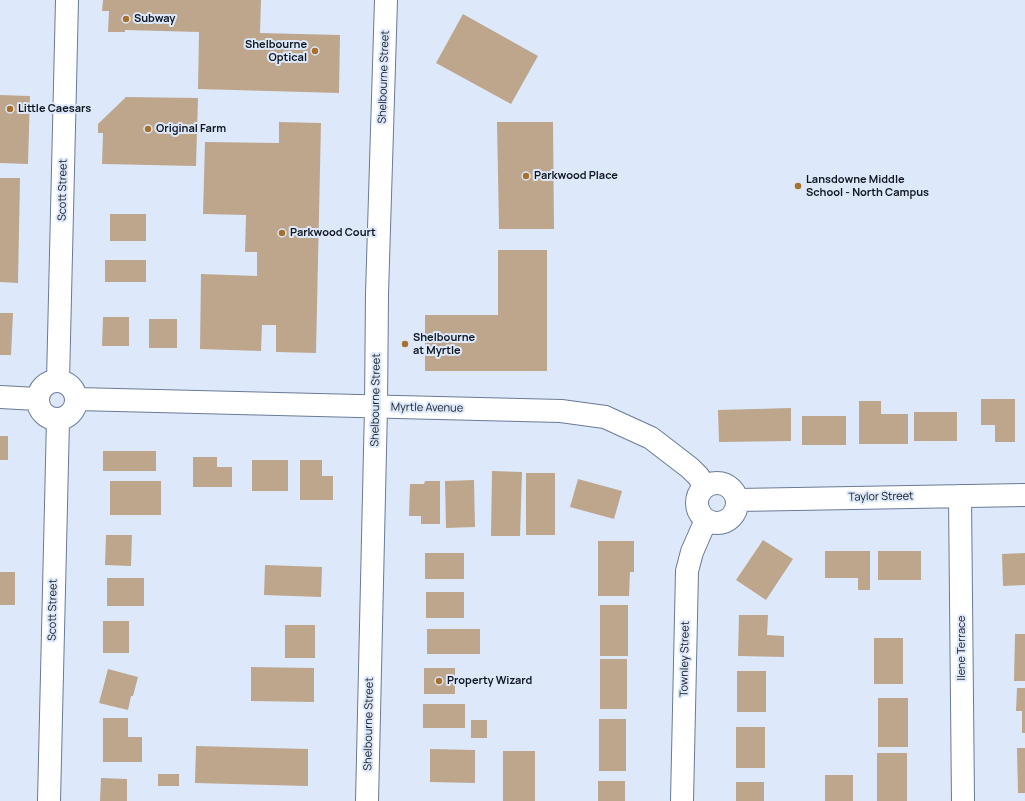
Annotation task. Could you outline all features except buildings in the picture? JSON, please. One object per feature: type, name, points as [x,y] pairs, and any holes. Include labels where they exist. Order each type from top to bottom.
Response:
[{"type":"street","name":"Scott Street","points":[[58,381],[67,0]]},
{"type":"street","name":"Shelbourne Street","points":[[367,801],[376,407],[377,294],[386,0]]},
{"type":"street","points":[[51,381],[58,381],[65,382],[71,386],[77,399],[75,407],[71,413],[65,418],[58,420],[42,414],[38,407],[37,399],[39,391],[44,385],[51,381]]},
{"type":"street","points":[[0,398],[37,399]]},
{"type":"street","name":"Myrtle Avenue","points":[[77,399],[561,411],[605,418],[651,438],[690,468],[705,486]]},
{"type":"street","name":"Scott Street","points":[[49,801],[58,420]]},
{"type":"street","points":[[719,482],[725,484],[736,494],[738,500],[735,513],[731,518],[719,524],[706,520],[701,516],[698,510],[697,503],[700,491],[705,486],[712,483],[719,482]]},
{"type":"street","name":"Ilene Terrace","points":[[960,496],[963,801]]},
{"type":"street","name":"Taylor Street","points":[[738,500],[1025,496]]},
{"type":"street","name":"Townley Street","points":[[682,801],[687,571],[692,552],[706,520]]},
{"type":"place","name":"Subway","points":[[126,19]]},
{"type":"place","name":"Shelbourne Optical","points":[[315,51]]},
{"type":"place","name":"Little Caesars","points":[[10,109]]},
{"type":"place","name":"Original Farm","points":[[148,129]]},
{"type":"place","name":"Parkwood Place","points":[[526,176]]},
{"type":"place","name":"Lansdowne Middle School - North Campus","points":[[798,186]]},
{"type":"place","name":"Parkwood Court","points":[[282,233]]},
{"type":"place","name":"Shelbourne at Myrtle","points":[[405,344]]},
{"type":"place","name":"Property Wizard","points":[[439,681]]}]
